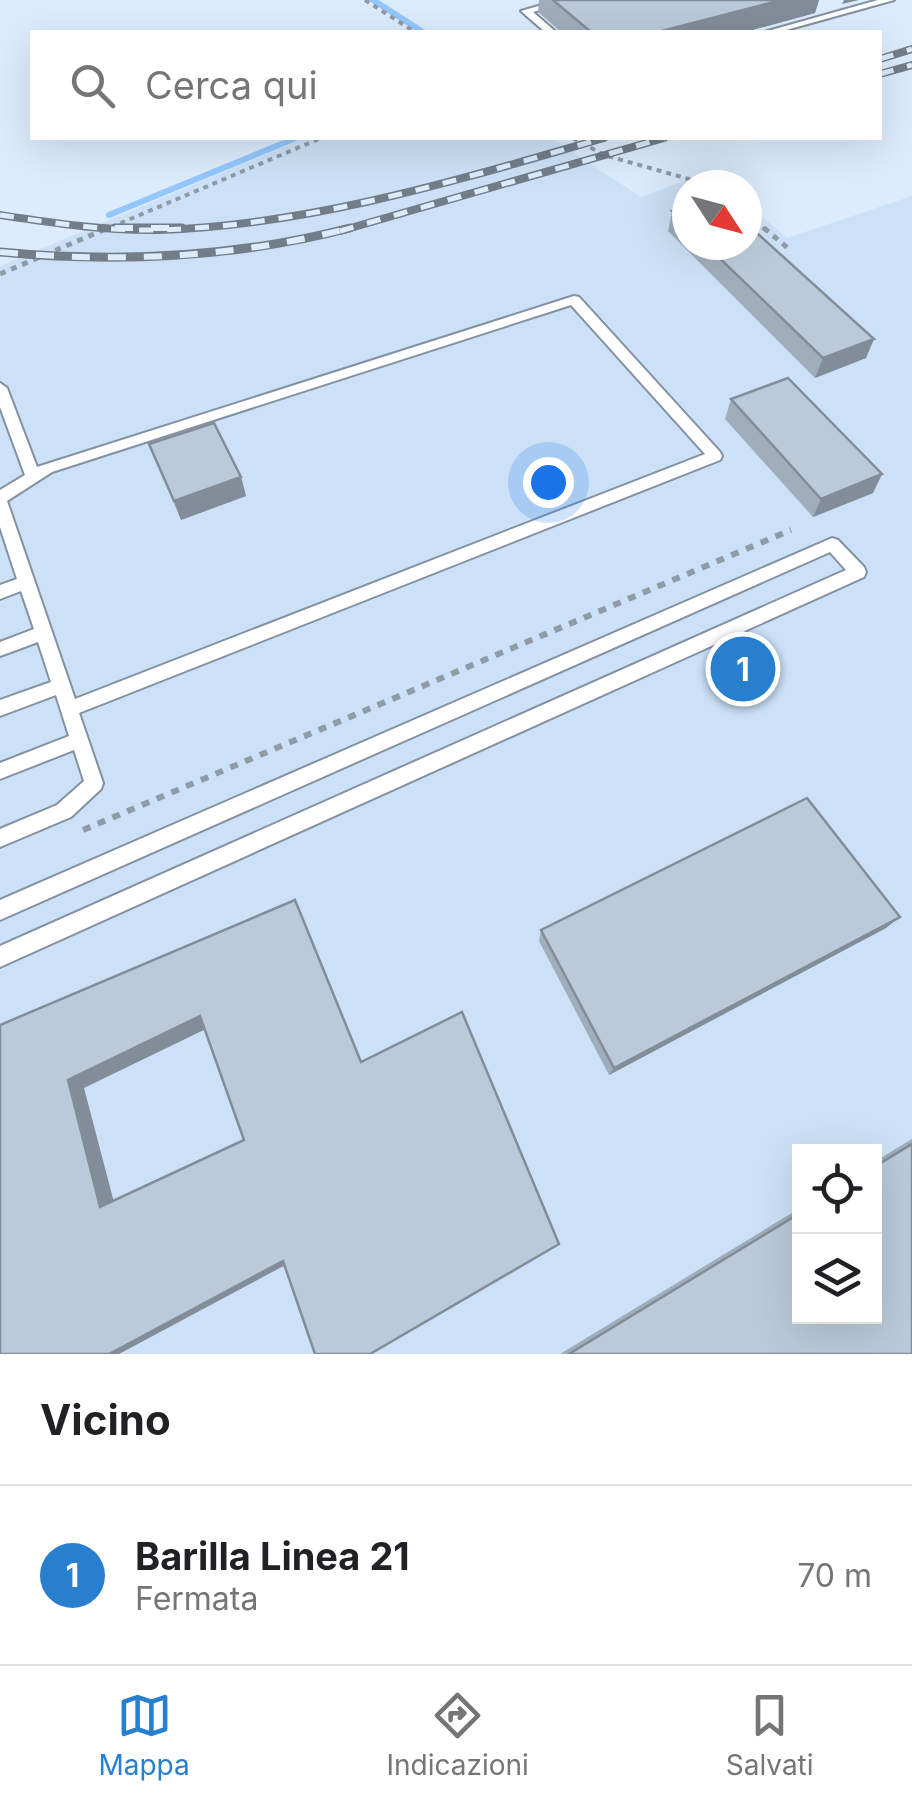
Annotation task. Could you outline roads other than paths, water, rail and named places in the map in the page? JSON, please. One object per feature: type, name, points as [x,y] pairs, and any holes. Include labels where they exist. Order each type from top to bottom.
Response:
[{"type":"lane","points":[[549,30],[526,11],[571,0]]},
{"type":"lane","points":[[776,30],[889,0]]},
{"type":"lane","points":[[0,838],[62,812],[84,798],[94,782],[68,709],[60,686],[26,582],[5,534],[0,501],[32,474],[574,300],[714,456],[68,709]]},
{"type":"lane","points":[[0,388],[32,474]]},
{"type":"lane","points":[[0,910],[832,544],[858,572],[0,956]]},
{"type":"lane","points":[[0,592],[26,582]]},
{"type":"lane","points":[[0,649],[43,633]]},
{"type":"lane","points":[[0,708],[60,686]]},
{"type":"lane","points":[[0,771],[79,740]]},
{"type":"waterway","points":[[373,0],[420,30]]},
{"type":"waterway","points":[[109,215],[291,140]]},
{"type":"railway","points":[[882,58],[912,49]]},
{"type":"railway","points":[[882,73],[912,65]]},
{"type":"railway","points":[[0,215],[139,230],[273,219],[384,198],[597,140]]},
{"type":"railway","points":[[340,231],[657,140]]},
{"type":"railway","points":[[115,228],[182,228]]},
{"type":"railway","points":[[0,252],[89,257],[220,252],[350,228]]},
{"type":"place","name":"Barilla Linea 21","points":[[743,669]]}]
